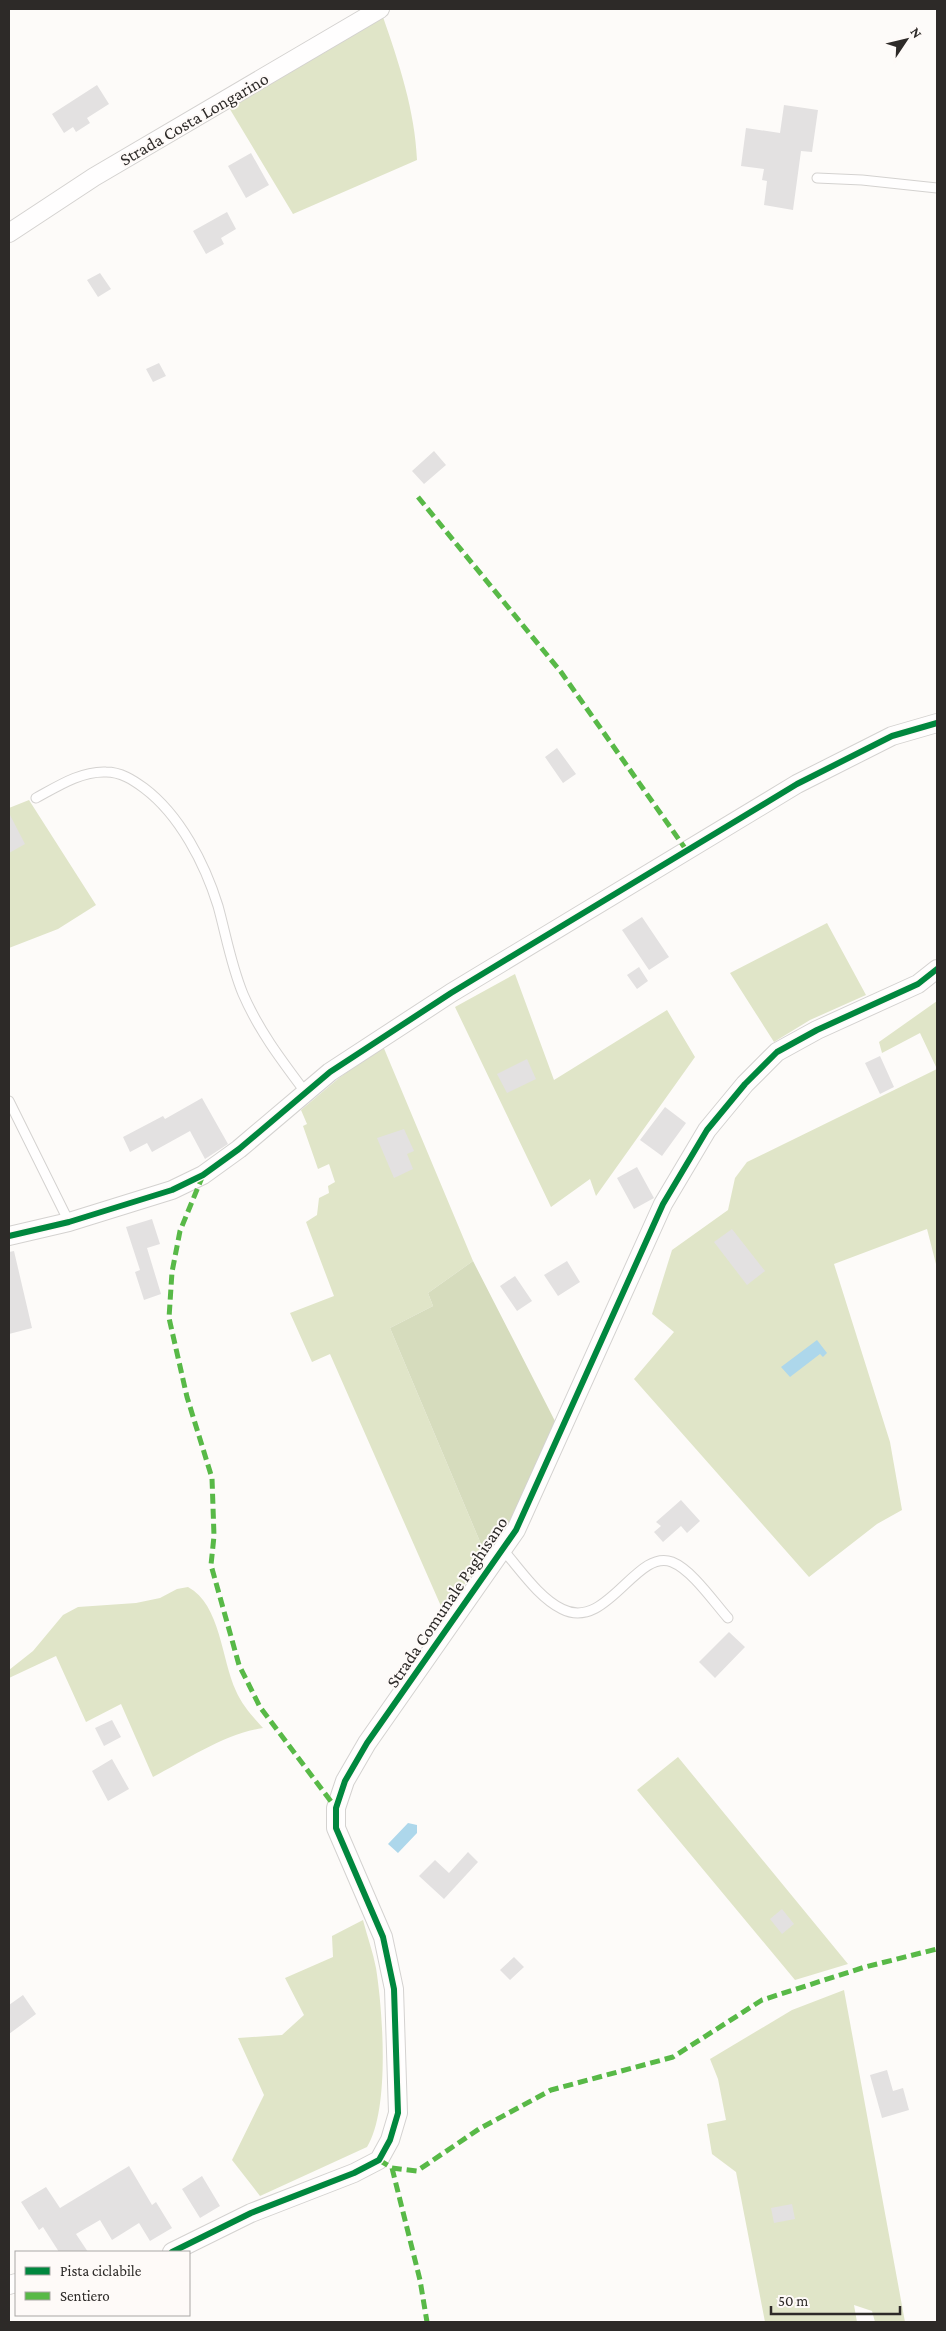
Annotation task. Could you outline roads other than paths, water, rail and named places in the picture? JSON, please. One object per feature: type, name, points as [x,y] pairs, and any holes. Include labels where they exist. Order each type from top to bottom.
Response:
[{"type":"street","name":"Strada Costa Longarino","points":[[9,233],[94,177],[380,9]]},
{"type":"street","points":[[9,1236],[69,1222],[172,1190],[203,1175],[239,1149],[330,1072],[451,993],[797,784],[892,736],[937,723]]},
{"type":"street","name":"Strada Comunale Paghisano","points":[[174,2251],[251,2212],[354,2173],[379,2160],[390,2140],[398,2113],[394,1989],[383,1937],[336,1828],[336,1808],[345,1781],[367,1743],[516,1530],[663,1204],[708,1130],[745,1084],[777,1052],[817,1030],[918,984],[937,969]]},
{"type":"lane","points":[[817,178],[862,180],[937,188]]},
{"type":"lane","points":[[36,798],[79,776],[106,772],[118,773],[133,781],[164,806],[184,835],[202,867],[217,904],[238,980],[258,1026],[306,1093]]},
{"type":"lane","points":[[9,1101],[69,1222]]},
{"type":"lane","points":[[503,1550],[546,1598],[568,1612],[582,1612],[597,1608],[651,1564],[670,1561],[684,1569],[728,1618]]},
{"type":"water","points":[[817,1340],[827,1353],[823,1357],[820,1354],[790,1377],[781,1367]]},
{"type":"water","points":[[408,1823],[417,1825],[417,1833],[398,1853],[388,1844]]}]
